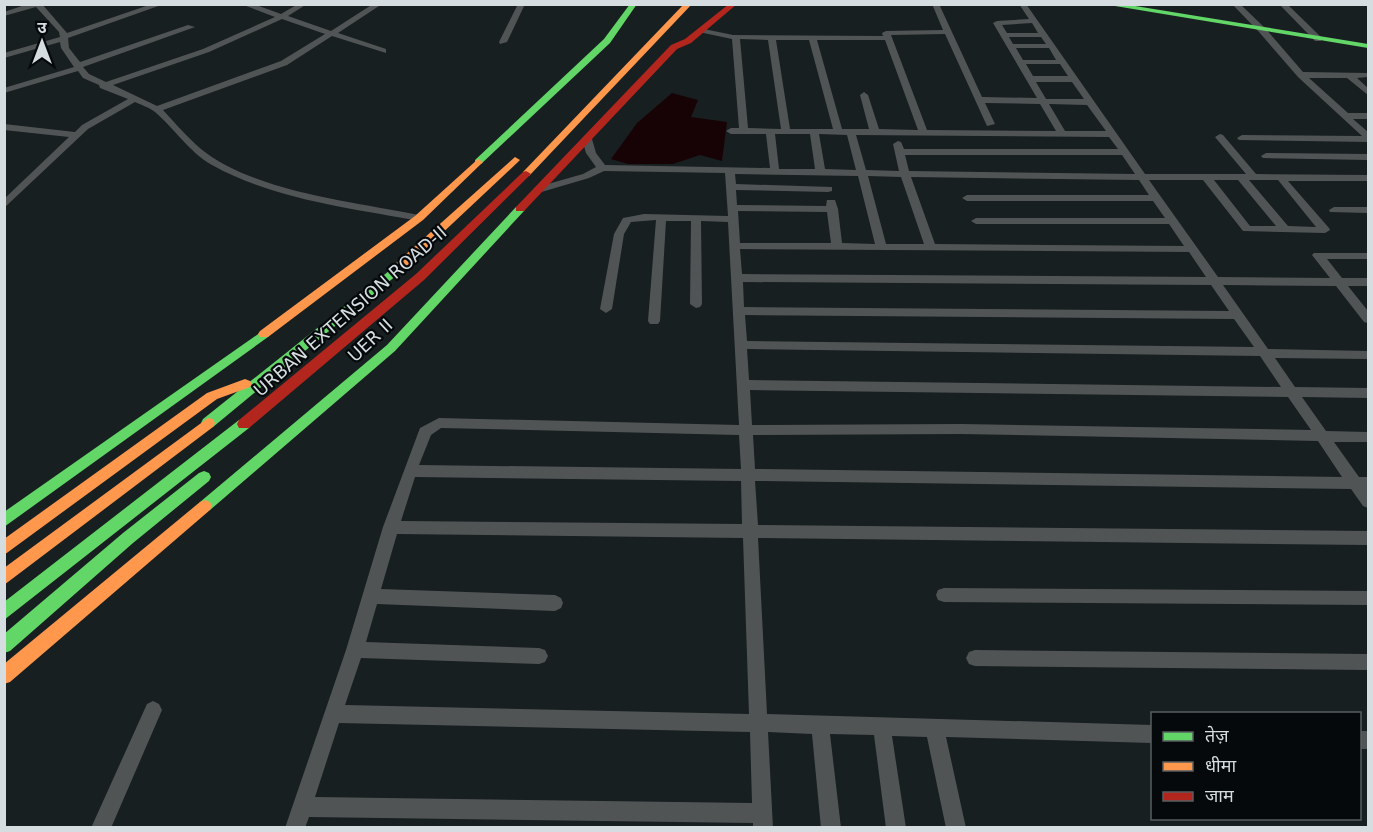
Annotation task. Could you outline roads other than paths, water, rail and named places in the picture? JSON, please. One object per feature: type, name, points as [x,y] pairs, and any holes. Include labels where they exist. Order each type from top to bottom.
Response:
[{"type":"main road","points":[[608,41],[634,4]]},
{"type":"main road","points":[[4,521],[188,391],[419,218],[608,41],[624,29],[643,4]]},
{"type":"main road","points":[[590,87],[673,4]]},
{"type":"main road","name":"URBAN EXTENSION ROAD-II","points":[[4,612],[294,385],[381,313],[499,201],[689,4]]},
{"type":"main road","points":[[674,47],[692,26],[722,4]]},
{"type":"main road","name":"UER II","points":[[4,676],[391,348],[674,47],[688,41],[734,4]]},
{"type":"main road","points":[[1106,4],[1150,8]]},
{"type":"main road","points":[[1131,4],[1259,28],[1368,44]]},
{"type":"main road","name":"URBAN EXTENSION ROAD-II","points":[[4,578],[271,375],[429,244],[523,153]]},
{"type":"main road","points":[[4,548],[212,396],[271,375]]},
{"type":"main road","points":[[260,428],[294,385]]},
{"type":"main road","points":[[4,645],[128,538],[218,466]]},
{"type":"street","points":[[4,14],[38,4],[64,38],[65,48],[86,76],[103,86],[157,109],[198,151],[261,184],[300,195],[419,218]]},
{"type":"street","points":[[4,56],[64,38],[160,4]]},
{"type":"street","points":[[244,4],[383,51]]},
{"type":"street","points":[[103,86],[213,48],[282,18],[304,4]]},
{"type":"street","points":[[157,109],[275,66],[301,54],[379,4]]},
{"type":"street","points":[[503,42],[522,4]]},
{"type":"street","points":[[935,4],[990,124]]},
{"type":"street","points":[[1022,4],[1321,435],[1361,482],[1368,502]]},
{"type":"street","points":[[1235,4],[1301,75],[1368,138]]},
{"type":"street","points":[[1282,4],[1316,37]]},
{"type":"street","points":[[1034,21],[997,22],[1063,135]]},
{"type":"street","points":[[4,91],[191,27]]},
{"type":"street","points":[[702,30],[736,38],[888,38]]},
{"type":"street","points":[[924,133],[886,33],[890,31],[946,32]]},
{"type":"street","points":[[1004,35],[1044,35]]},
{"type":"street","points":[[772,37],[786,131]]},
{"type":"street","points":[[812,37],[838,132]]},
{"type":"street","points":[[736,38],[744,131]]},
{"type":"street","points":[[1011,46],[1052,46]]},
{"type":"street","points":[[1020,62],[1063,63]]},
{"type":"street","points":[[1301,75],[1368,75]]},
{"type":"street","points":[[1349,75],[1368,92]]},
{"type":"street","points":[[1031,79],[1075,79]]},
{"type":"street","points":[[864,94],[875,133]]},
{"type":"street","points":[[4,205],[96,119],[135,98]]},
{"type":"street","points":[[980,100],[1091,102]]},
{"type":"street","points":[[1346,116],[1368,117]]},
{"type":"street","points":[[4,127],[77,135]]},
{"type":"street","points":[[731,131],[1113,134]]},
{"type":"street","points":[[770,131],[775,173]]},
{"type":"street","points":[[814,132],[833,209],[837,247]]},
{"type":"street","points":[[851,132],[882,248]]},
{"type":"street","points":[[895,133],[905,174],[931,247]]},
{"type":"street","points":[[1220,137],[1254,177]]},
{"type":"street","points":[[1242,138],[1368,138]]},
{"type":"street","points":[[587,139],[591,153],[602,168]]},
{"type":"street","points":[[900,152],[1125,152]]},
{"type":"street","points":[[1266,156],[1368,157]]},
{"type":"street","points":[[538,190],[586,176],[602,168],[775,173],[1368,178]]},
{"type":"street","points":[[301,807],[763,820],[746,476],[746,430],[730,171]]},
{"type":"street","points":[[1206,177],[1247,229],[1325,229],[1280,177]]},
{"type":"street","points":[[1241,177],[1285,230]]},
{"type":"street","points":[[732,187],[828,189]]},
{"type":"street","points":[[967,198],[1156,198]]},
{"type":"street","points":[[606,309],[622,224],[634,218],[696,218],[734,213],[833,209]]},
{"type":"street","points":[[1334,210],[1368,210]]},
{"type":"street","points":[[654,321],[661,217]]},
{"type":"street","points":[[696,218],[696,304]]},
{"type":"street","points":[[976,221],[1174,221]]},
{"type":"street","points":[[736,246],[1193,249]]},
{"type":"street","points":[[1368,256],[1318,255],[1368,320]]},
{"type":"street","points":[[736,278],[1214,279],[1368,282]]},
{"type":"street","points":[[738,311],[1239,315]]},
{"type":"street","points":[[741,345],[1368,355]]},
{"type":"street","points":[[743,385],[1368,393]]},
{"type":"street","points":[[295,828],[355,650],[391,526],[425,432],[432,426],[447,422],[746,430],[961,429],[1368,437]]},
{"type":"street","points":[[410,471],[1361,482]]},
{"type":"street","points":[[391,526],[1368,538]]},
{"type":"street","points":[[944,595],[1368,598]]},
{"type":"street","points":[[372,596],[555,603]]},
{"type":"street","points":[[355,650],[539,656]]},
{"type":"street","points":[[975,658],[1368,662]]},
{"type":"street","points":[[101,828],[153,710]]},
{"type":"street","points":[[334,714],[1151,734]]},
{"type":"street","points":[[820,725],[831,828]]},
{"type":"street","points":[[882,727],[896,828]]},
{"type":"street","points":[[935,729],[956,828]]}]
